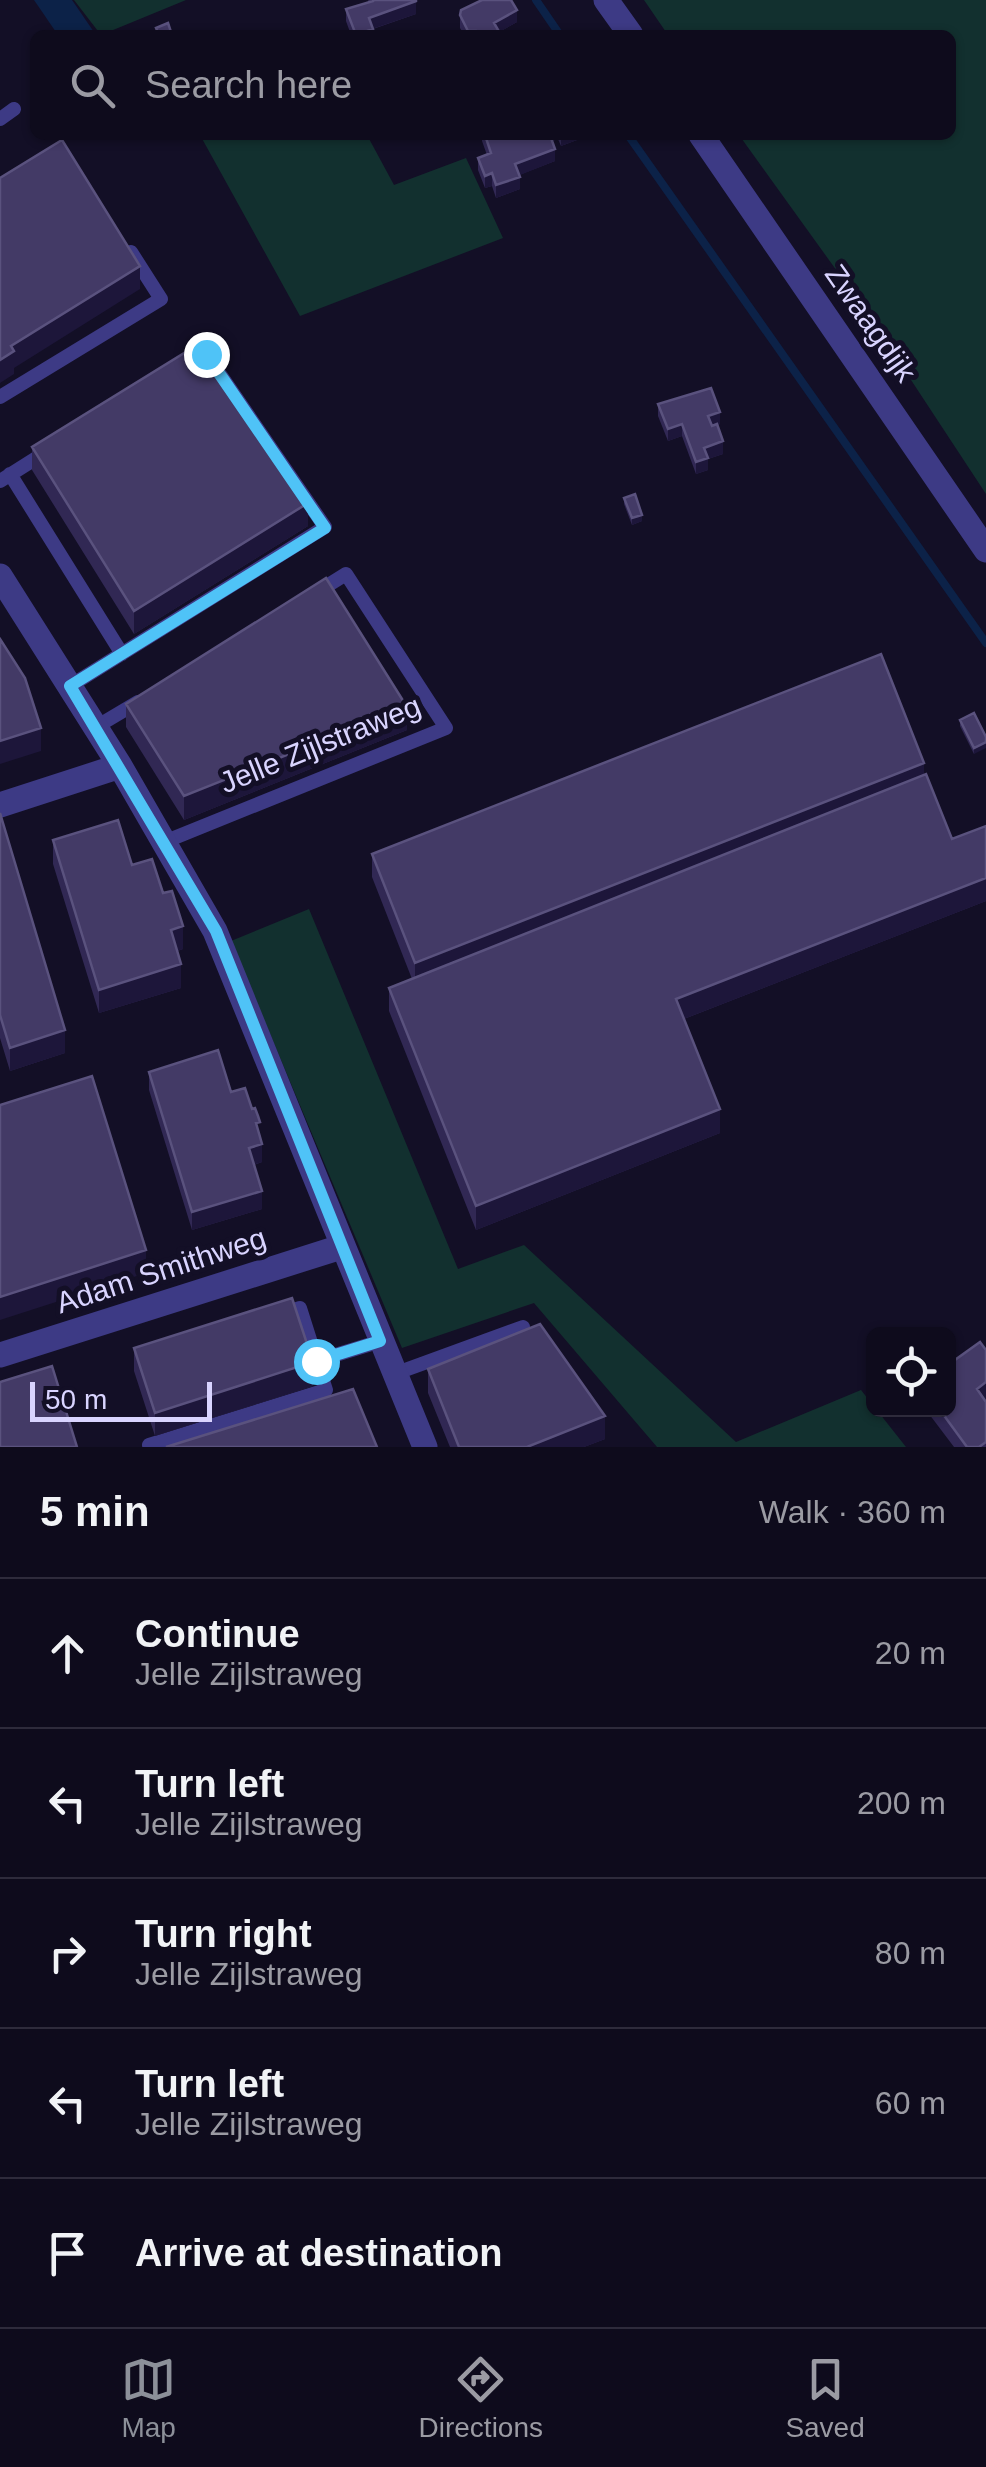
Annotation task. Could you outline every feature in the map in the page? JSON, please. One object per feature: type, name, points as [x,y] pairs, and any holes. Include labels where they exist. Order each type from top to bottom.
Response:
[{"type":"street","points":[[606,0],[627,30]]},
{"type":"street","name":"Zwaagdijk","points":[[703,140],[986,550]]},
{"type":"street","points":[[0,576],[120,766],[216,931],[424,1447]]},
{"type":"street","points":[[0,804],[120,766]]},
{"type":"street","name":"Adam Smithweg","points":[[0,1355],[342,1247]]},
{"type":"lane","points":[[0,118],[14,109]]},
{"type":"lane","points":[[0,398],[160,298],[121,238]]},
{"type":"lane","points":[[70,686],[325,528],[206,354],[173,374]]},
{"type":"lane","points":[[59,444],[5,478],[122,654]]},
{"type":"lane","name":"Jelle Zijlstraweg","points":[[164,842],[446,728],[346,574],[296,605]]},
{"type":"lane","points":[[96,727],[146,697]]},
{"type":"lane","points":[[149,1446],[326,1390],[300,1308],[263,1320]]},
{"type":"lane","points":[[394,1374],[523,1327]]},
{"type":"lane","points":[[316,1361],[380,1341]]},
{"type":"green space","points":[[74,0],[186,0],[113,30],[97,30]]},
{"type":"green space","points":[[644,0],[986,0],[986,494],[865,310],[743,140],[956,140],[956,30],[665,30]]},
{"type":"green space","points":[[203,140],[370,140],[394,185],[466,158],[503,238],[300,316]]},
{"type":"green space","points":[[309,909],[458,1269],[524,1245],[736,1442],[861,1390],[866,1396],[866,1417],[882,1417],[906,1447],[657,1447],[534,1303],[402,1348],[231,941]]},
{"type":"water","points":[[34,0],[72,0],[93,30],[55,30]]},
{"type":"building","points":[[416,0],[369,18],[373,29],[354,30],[346,9],[373,1]]},
{"type":"building","points":[[482,0],[511,0],[517,10],[494,23],[498,30],[468,30],[461,10]]},
{"type":"building","points":[[62,140],[140,266],[11,346],[14,351],[0,360],[0,178]]},
{"type":"building","points":[[487,140],[552,140],[555,149],[515,164],[520,177],[496,185],[492,173],[485,176],[478,158],[491,153]]},
{"type":"building","points":[[194,347],[308,503],[134,611],[32,447]]},
{"type":"building","points":[[711,388],[720,412],[708,416],[712,426],[717,424],[723,441],[704,448],[708,458],[696,462],[682,424],[668,429],[658,404]]},
{"type":"building","points":[[635,494],[642,515],[632,518],[624,498]]},
{"type":"building","points":[[326,578],[407,707],[184,796],[126,704]]},
{"type":"building","points":[[0,639],[25,678],[41,728],[0,741]]},
{"type":"building","points":[[881,654],[924,763],[415,963],[372,854]]},
{"type":"building","points":[[974,713],[986,742],[974,748],[960,720]]},
{"type":"building","points":[[926,774],[952,839],[986,826],[986,878],[676,999],[720,1109],[476,1206],[389,988]]},
{"type":"building","points":[[0,813],[65,1030],[10,1048],[0,1015]]},
{"type":"building","points":[[118,820],[132,865],[152,859],[163,893],[172,891],[183,926],[171,930],[181,964],[99,990],[53,840]]},
{"type":"building","points":[[218,1050],[231,1092],[245,1088],[260,1122],[256,1123],[262,1144],[249,1148],[262,1191],[192,1212],[149,1072]]},
{"type":"building","points":[[92,1076],[146,1250],[0,1297],[0,1105]]},
{"type":"building","points":[[292,1298],[313,1362],[155,1413],[134,1348]]},
{"type":"building","points":[[540,1324],[605,1416],[527,1447],[459,1447],[428,1369]]},
{"type":"building","points":[[980,1342],[986,1350],[986,1382],[977,1389],[986,1402],[986,1442],[979,1447],[967,1447],[945,1417],[956,1417],[956,1359]]},
{"type":"building","points":[[52,1366],[77,1447],[0,1447],[0,1382]]},
{"type":"building","points":[[353,1389],[377,1447],[166,1447]]},
{"type":"waterway","points":[[536,0],[557,30]]},
{"type":"waterway","points":[[632,140],[986,643]]},
{"type":"route","points":[[206,354],[325,528],[70,686],[216,931],[380,1341],[316,1361]]}]
